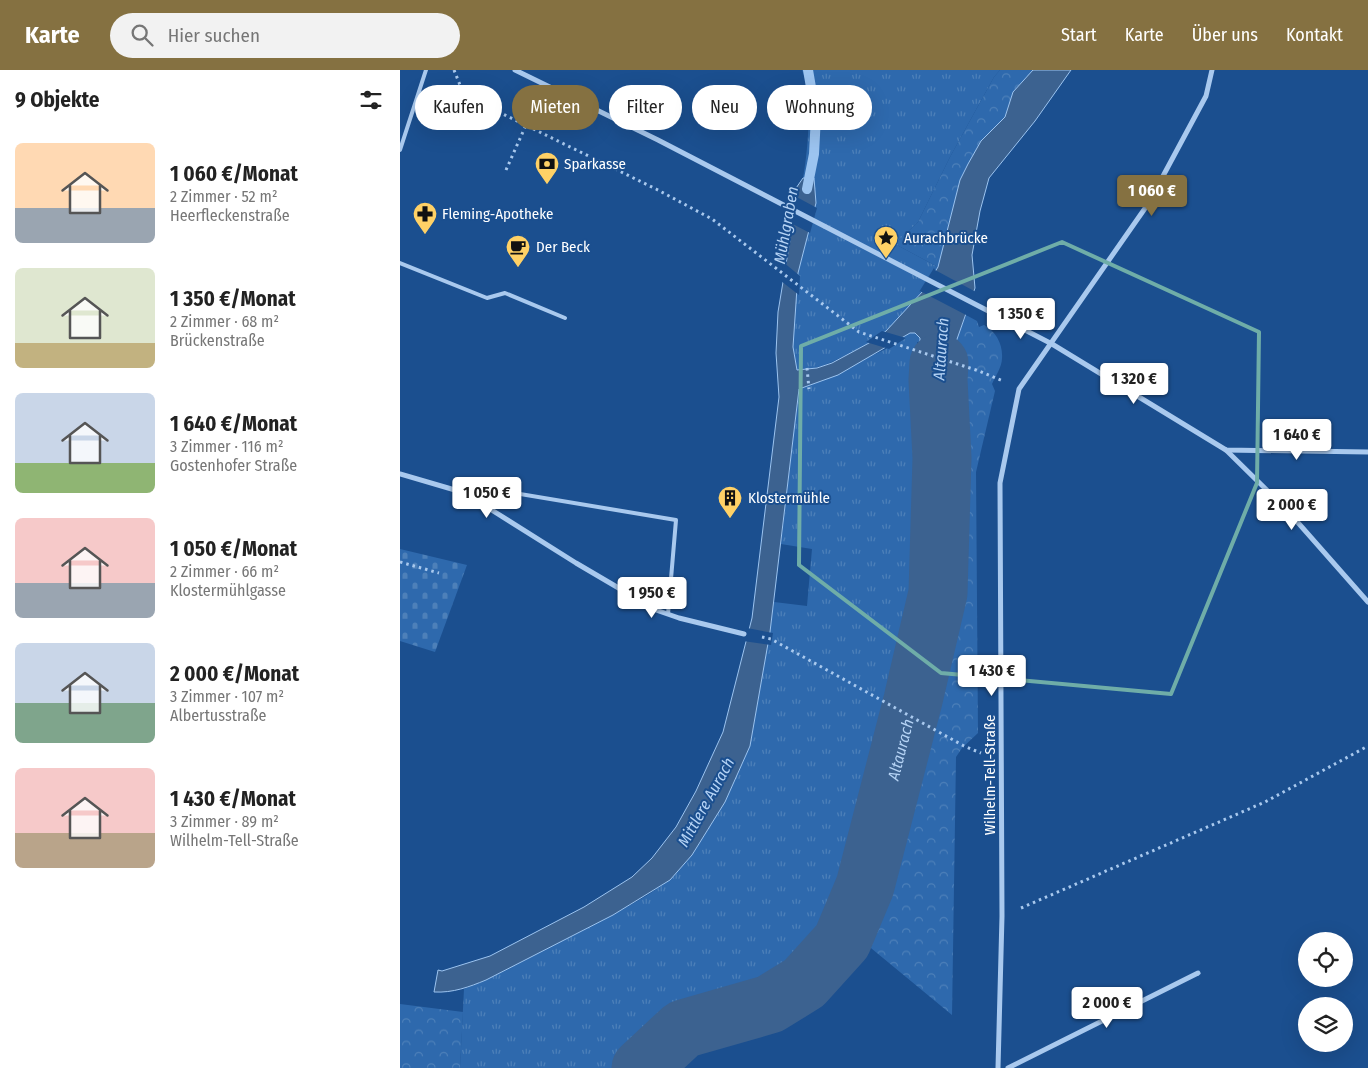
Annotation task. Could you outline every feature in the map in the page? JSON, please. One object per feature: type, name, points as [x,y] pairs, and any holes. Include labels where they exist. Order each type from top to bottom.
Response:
[{"type":"street","points":[[515,70],[770,197],[1000,319],[1052,344],[1226,450],[1286,509],[1368,602]]},
{"type":"street","name":"Wilhelm-Tell-Straße","points":[[998,1068],[1002,916],[1000,483],[1019,389],[1148,204],[1206,96],[1212,70]]},
{"type":"street","points":[[1226,450],[1368,452]]},
{"type":"street","points":[[400,474],[472,495],[490,509],[576,564],[656,610],[744,634]]},
{"type":"street","points":[[1008,1068],[1198,973]]},
{"type":"lane","points":[[400,150],[426,70]]},
{"type":"lane","points":[[400,263],[487,298],[505,293],[565,318]]},
{"type":"lane","points":[[472,495],[508,492],[676,520],[668,614]]},
{"type":"path","points":[[454,70],[464,95],[512,118]]},
{"type":"path","points":[[506,170],[524,130]]},
{"type":"path","points":[[536,130],[712,219],[859,332],[995,377]]},
{"type":"path","points":[[807,368],[809,389]]},
{"type":"path","points":[[400,562],[439,573]]},
{"type":"path","points":[[744,634],[771,639],[964,746]]},
{"type":"path","points":[[1002,916],[1265,802],[1368,746]]},
{"type":"highlighted area","points":[[1062,242],[1259,332],[1257,483],[1171,694],[941,673],[799,565],[801,346]]},
{"type":"green space","points":[[802,70],[1000,70],[994,77],[950,157],[918,222],[895,244],[938,267],[927,284],[899,319],[880,336],[829,363],[811,369],[797,370],[793,348],[798,273],[808,231],[809,178],[803,178],[808,130],[872,130],[872,85],[806,85]]},
{"type":"green space","points":[[1000,70],[1033,70],[1013,92],[1005,117],[981,141],[960,180],[938,267],[895,244],[918,222],[950,157],[994,77]]},
{"type":"green space","points":[[966,315],[977,321],[979,327],[984,325],[992,331],[998,339],[1001,348],[1002,361],[992,384],[995,391],[976,472],[978,733],[962,748],[956,757],[952,1015],[860,939],[813,999],[789,1015],[687,1047],[668,1068],[616,1068],[671,1012],[777,970],[813,945],[832,921],[899,721],[925,591],[930,444],[955,446],[954,372],[956,341]]},
{"type":"green space","points":[[910,333],[915,333],[920,338],[919,378],[930,444],[925,591],[899,721],[832,921],[813,945],[777,970],[671,1012],[616,1068],[460,1068],[464,989],[486,980],[613,915],[670,880],[692,855],[725,802],[750,746],[774,602],[807,606],[812,549],[781,544],[799,389],[884,350]]},
{"type":"green space","points":[[400,549],[467,565],[435,652],[400,641]]},
{"type":"green space","points":[[400,1004],[463,1012],[460,1068],[400,1068]]},
{"type":"water","name":"Mittlere Aurach","points":[[1033,70],[1071,70],[1035,121],[989,178],[980,211],[972,255],[975,288],[956,342],[954,372],[955,446],[930,444],[919,378],[920,338],[915,333],[910,333],[838,375],[799,389],[770,632],[750,746],[725,802],[692,855],[670,880],[613,915],[486,980],[454,990],[434,992],[438,970],[442,971],[490,956],[584,907],[632,877],[652,858],[676,827],[696,791],[723,732],[752,618],[779,397],[776,353],[778,312],[790,240],[788,219],[794,191],[803,178],[814,178],[816,203],[798,273],[793,347],[797,370],[817,368],[832,363],[869,343],[886,331],[923,291],[938,267],[960,180],[981,141],[1005,117],[1013,92]]},
{"type":"pier","points":[[791,194],[817,208],[810,233],[785,220]]},
{"type":"pier","points":[[783,262],[800,276],[799,295],[781,281]]},
{"type":"pier","points":[[934,268],[976,292],[968,316],[919,292]]},
{"type":"pier","points":[[882,331],[906,338],[889,349],[866,342]]},
{"type":"pier","points":[[917,342],[958,355],[957,372],[917,359]]},
{"type":"pier","points":[[747,628],[773,633],[771,645],[743,641]]},
{"type":"waterway","name":"Mühlgraben","points":[[807,189],[814,154],[816,116],[808,70]]},
{"type":"waterway","name":"Altaurach","points":[[641,1068],[683,1029],[770,1004],[804,983],[842,941],[865,886],[913,700],[938,593],[942,458],[938,380],[939,363]]},
{"type":"place","name":"Sparkasse","points":[[547,185]]},
{"type":"place","name":"Fleming-Apotheke","points":[[425,235]]},
{"type":"place","name":"Aurachbrücke","points":[[886,259]]},
{"type":"place","name":"Der Beck","points":[[518,268]]},
{"type":"place","name":"Klostermühle","points":[[730,519]]}]
